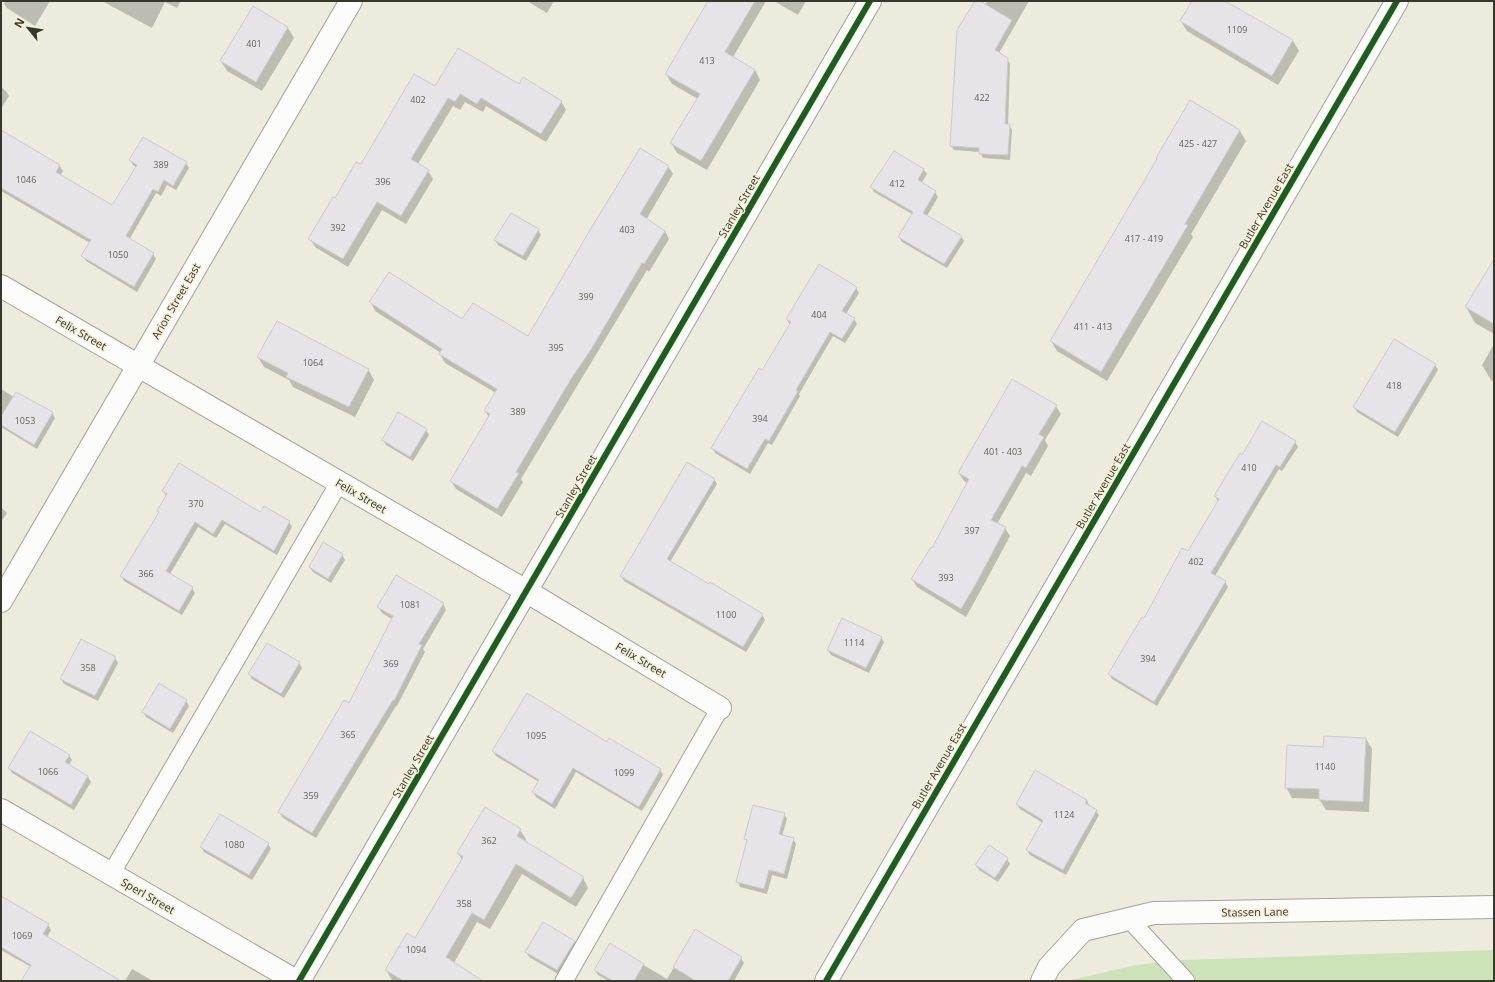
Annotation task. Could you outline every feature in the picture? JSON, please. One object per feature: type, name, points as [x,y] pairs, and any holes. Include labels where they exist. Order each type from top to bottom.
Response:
[{"type":"street","name":"Arion Street East","points":[[1,601],[351,1]]},
{"type":"street","name":"Stanley Street","points":[[299,981],[870,1]]},
{"type":"street","name":"Butler Avenue East","points":[[826,981],[1397,1]]},
{"type":"street","name":"Felix Street","points":[[1,286],[526,591],[720,708]]},
{"type":"street","name":"Sperl Street","points":[[1,810],[296,981]]},
{"type":"street","name":"Stassen Lane","points":[[1042,981],[1049,967],[1083,930],[1154,914],[1494,907]]},
{"type":"lane","points":[[111,874],[339,482]]},
{"type":"lane","points":[[564,981],[720,708]]},
{"type":"lane","points":[[1129,919],[1186,981]]},
{"type":"green space","points":[[1494,950],[1494,981],[1067,981],[1136,965],[1184,960]]},
{"type":"building","points":[[708,1],[755,1],[725,52],[755,70],[701,161],[670,143],[700,94],[665,74]]},
{"type":"building","points":[[975,1],[980,1],[1012,20],[995,50],[1008,58],[1005,124],[1010,124],[1008,155],[979,154],[979,148],[950,146],[957,30]]},
{"type":"building","points":[[1192,1],[1225,1],[1293,40],[1272,76],[1180,21]]},
{"type":"building","points":[[253,6],[288,27],[256,82],[220,61]]},
{"type":"building","points":[[458,48],[519,84],[523,77],[562,101],[541,134],[481,98],[477,104],[460,94],[455,102],[448,98],[411,159],[429,170],[401,216],[377,202],[343,259],[308,239],[333,197],[335,198],[356,162],[361,164],[414,74],[435,86]]},
{"type":"building","points":[[1190,100],[1240,130],[1185,224],[1188,225],[1101,372],[1050,341]]},
{"type":"building","points":[[1,130],[60,165],[56,172],[112,205],[137,165],[129,160],[143,137],[187,162],[173,186],[164,180],[158,192],[153,189],[126,236],[154,253],[134,287],[81,256],[91,240],[1,188]]},
{"type":"building","points":[[640,148],[669,166],[640,214],[665,231],[644,264],[642,263],[592,348],[571,379],[516,472],[519,473],[497,509],[450,481],[490,414],[484,411],[497,389],[439,354],[442,349],[369,302],[389,272],[462,319],[473,303],[528,336]]},
{"type":"building","points":[[894,151],[924,169],[918,180],[936,191],[923,213],[962,236],[944,264],[898,237],[913,212],[870,187]]},
{"type":"building","points":[[511,213],[539,229],[523,256],[494,240]]},
{"type":"building","points":[[1494,259],[1494,324],[1465,307]]},
{"type":"building","points":[[819,264],[857,287],[842,311],[855,318],[842,339],[830,332],[796,390],[798,391],[769,441],[765,439],[747,469],[711,448],[759,368],[762,370],[791,322],[786,319]]},
{"type":"building","points":[[277,321],[369,369],[349,407],[286,377],[288,373],[257,357]]},
{"type":"building","points":[[1394,339],[1436,364],[1395,432],[1353,407]]},
{"type":"building","points":[[1012,379],[1057,405],[1039,434],[1044,437],[1026,468],[1022,466],[991,520],[1006,527],[961,609],[911,579],[931,547],[932,548],[969,479],[958,473]]},
{"type":"building","points":[[16,392],[53,412],[34,445],[1,425],[1,416]]},
{"type":"building","points":[[398,412],[427,429],[410,457],[382,440]]},
{"type":"building","points":[[1262,421],[1296,441],[1280,467],[1276,465],[1211,573],[1226,581],[1154,702],[1108,674],[1142,617],[1144,618],[1182,548],[1188,551],[1219,499],[1214,496],[1240,453],[1242,455]]},
{"type":"building","points":[[687,462],[715,479],[667,559],[709,584],[710,582],[763,614],[743,647],[620,576]]},
{"type":"building","points":[[179,463],[260,512],[264,506],[290,521],[274,551],[222,520],[213,534],[195,522],[166,571],[193,587],[179,611],[120,576],[159,512],[157,511],[167,494],[162,491]]},
{"type":"building","points":[[323,542],[343,554],[328,579],[309,567]]},
{"type":"building","points":[[396,575],[444,603],[419,644],[422,645],[394,701],[393,700],[312,833],[278,812],[344,700],[349,703],[393,616],[377,607]]},
{"type":"building","points":[[842,618],[882,637],[866,668],[827,650]]},
{"type":"building","points":[[81,639],[116,657],[95,696],[60,679]]},
{"type":"building","points":[[267,643],[300,662],[281,694],[248,674]]},
{"type":"building","points":[[159,683],[187,700],[170,729],[142,712]]},
{"type":"building","points":[[527,693],[607,742],[609,738],[661,769],[639,807],[573,768],[552,804],[532,792],[539,780],[492,751]]},
{"type":"building","points":[[30,731],[70,755],[65,762],[88,776],[71,805],[8,768]]},
{"type":"building","points":[[1324,736],[1366,738],[1363,802],[1319,800],[1319,789],[1285,788],[1287,745],[1323,747]]},
{"type":"building","points":[[1035,770],[1087,800],[1085,803],[1097,810],[1063,870],[1026,850],[1043,820],[1016,804]]},
{"type":"building","points":[[753,805],[785,813],[779,834],[794,838],[784,874],[769,870],[764,889],[736,882],[747,840],[744,839]]},
{"type":"building","points":[[485,807],[521,829],[517,836],[584,877],[571,898],[516,864],[484,920],[472,913],[446,957],[483,981],[404,981],[385,970],[407,933],[415,938],[463,857],[457,853]]},
{"type":"building","points":[[220,814],[269,843],[249,875],[200,847]]},
{"type":"building","points":[[989,845],[1008,858],[995,878],[975,865]]},
{"type":"building","points":[[1,896],[49,924],[43,934],[121,981],[21,981],[31,965],[1,947]]},
{"type":"building","points":[[543,922],[575,941],[557,970],[525,952]]},
{"type":"building","points":[[695,929],[742,957],[728,981],[696,981],[673,967]]},
{"type":"building","points":[[610,943],[644,964],[634,981],[613,981],[594,970]]},
{"type":"cycle path","points":[[299,981],[870,1]]},
{"type":"cycle path","points":[[826,981],[1397,1]]}]
